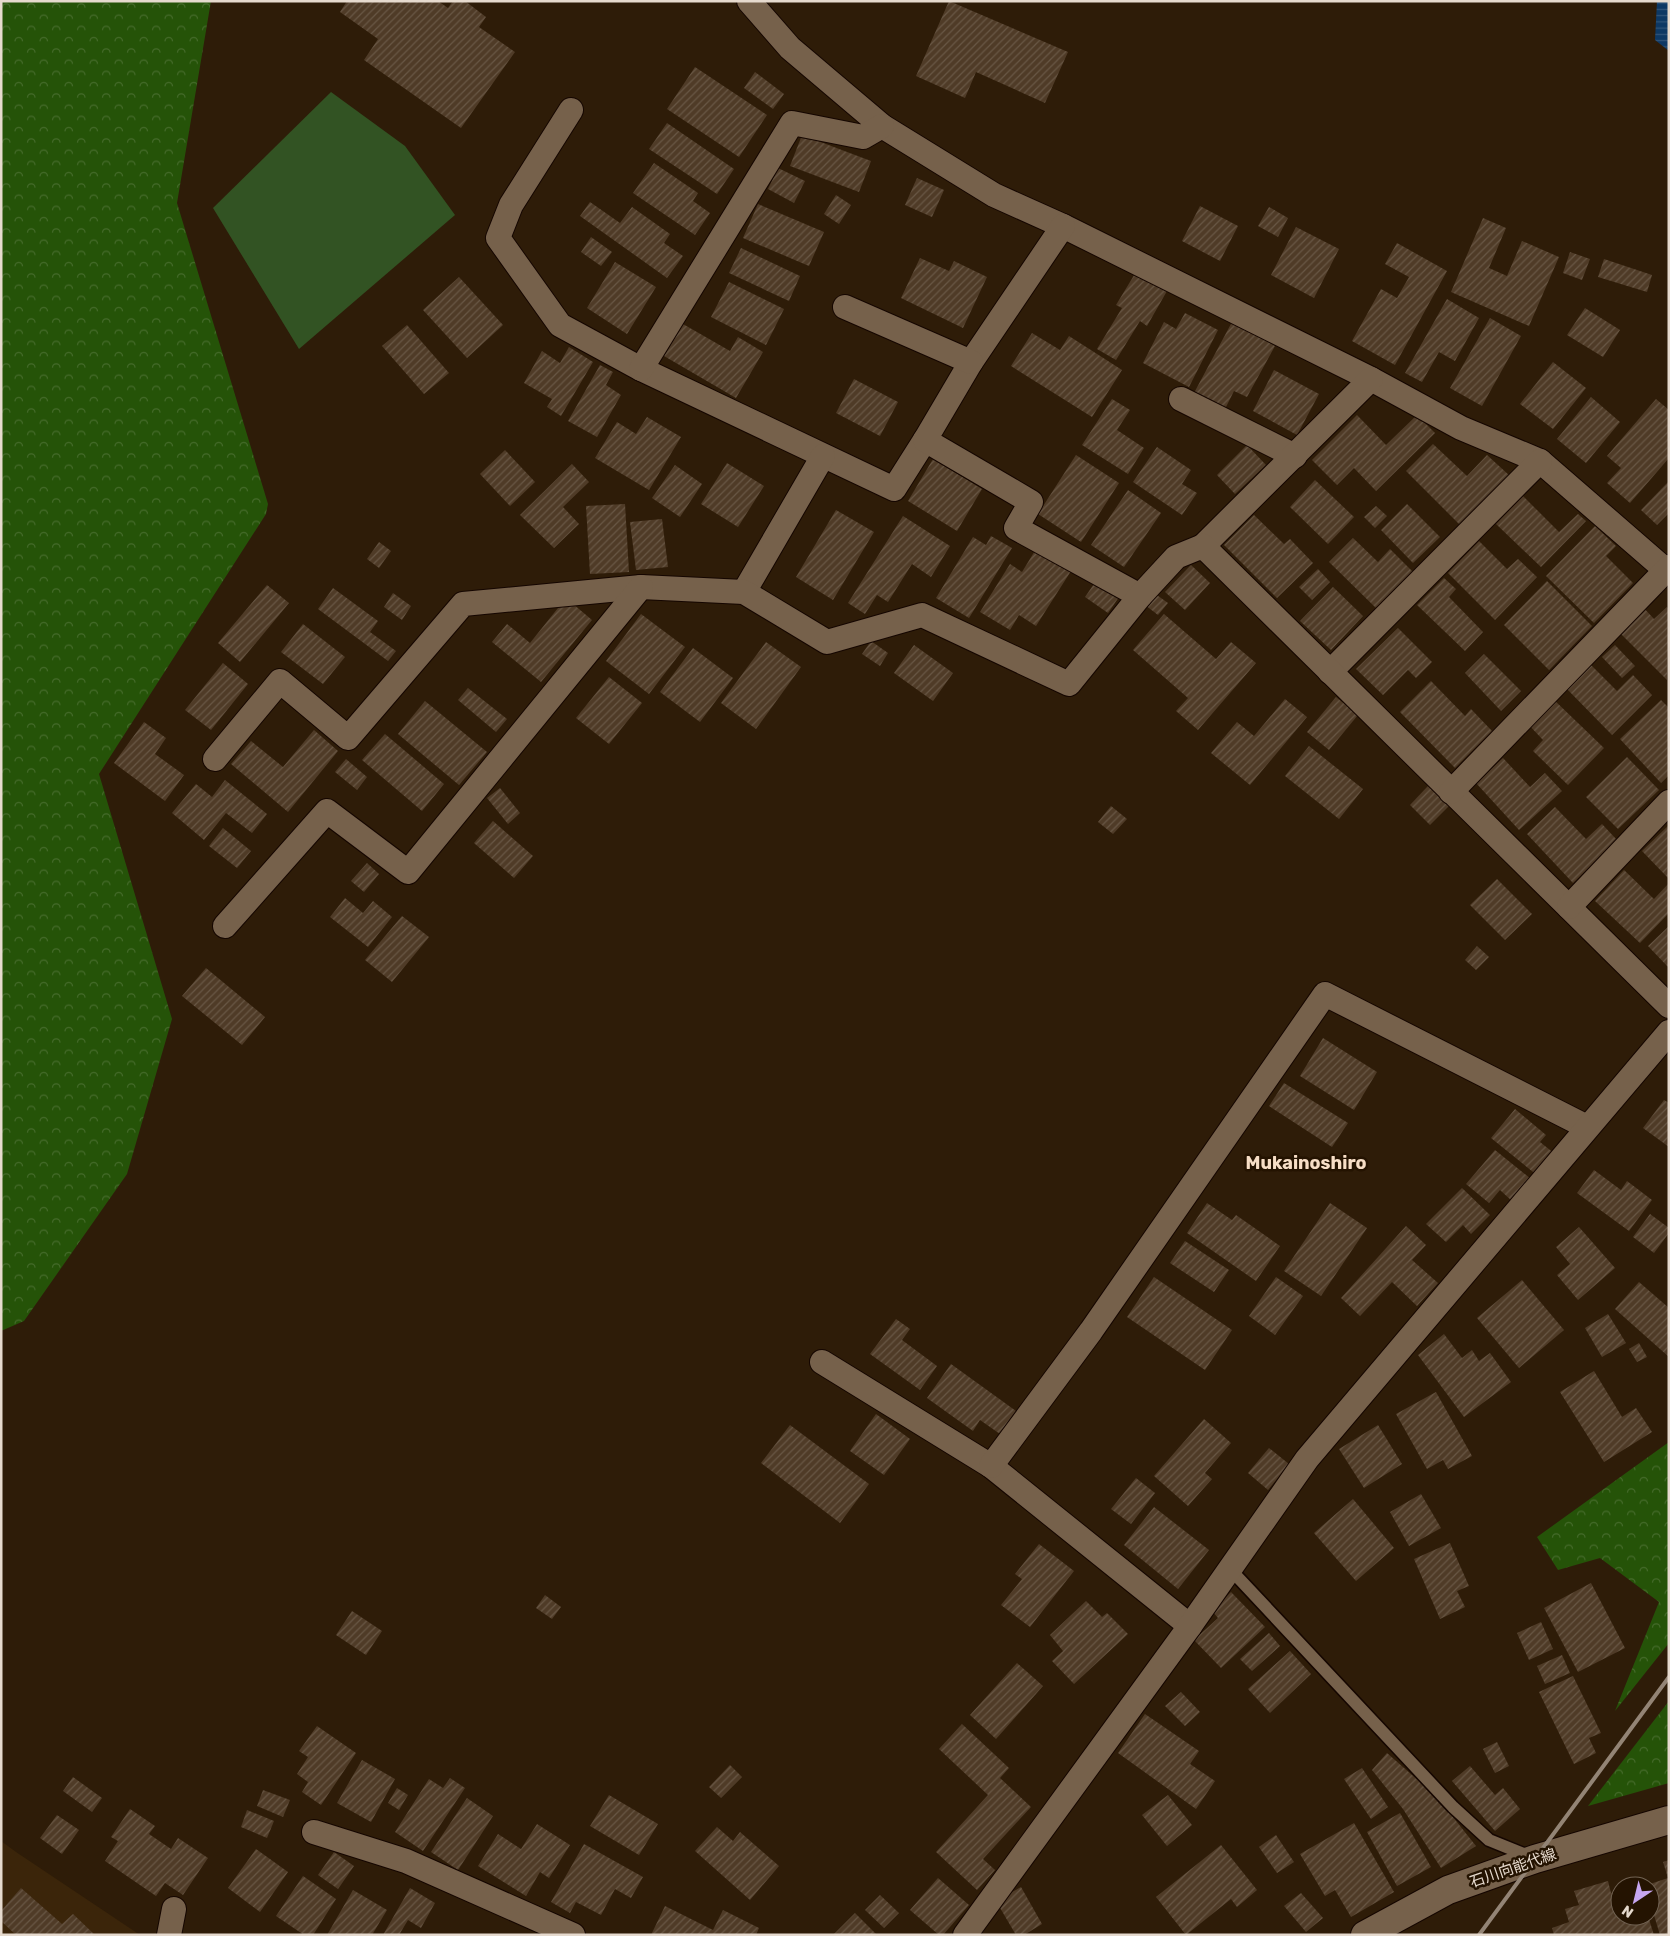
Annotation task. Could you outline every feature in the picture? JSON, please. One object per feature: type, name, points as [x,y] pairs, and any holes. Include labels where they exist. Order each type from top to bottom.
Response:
[{"type":"main road","name":"石川向能代線","points":[[1365,1935],[1448,1890],[1536,1859],[1669,1820]]},
{"type":"street","points":[[749,1],[790,48],[882,126],[994,194],[1063,226],[1371,379],[1461,428],[1540,461],[1668,570],[1451,792]]},
{"type":"street","points":[[571,110],[510,205],[498,238],[560,324],[641,369],[894,488],[972,362],[1063,226]]},
{"type":"street","points":[[641,369],[792,123],[863,137],[882,126]]},
{"type":"street","points":[[845,306],[972,362]]},
{"type":"street","points":[[215,759],[280,681],[348,738],[463,604],[640,587],[744,592],[827,642],[922,615],[1069,684],[1140,596],[1176,556],[1203,546],[1371,379]]},
{"type":"street","points":[[1182,399],[1295,456]]},
{"type":"street","points":[[925,440],[1031,502],[1016,528],[1140,596]]},
{"type":"street","points":[[744,592],[823,456]]},
{"type":"street","points":[[1330,672],[1540,461]]},
{"type":"street","points":[[1203,546],[1669,1006]]},
{"type":"street","points":[[225,926],[327,811],[408,872],[640,587]]},
{"type":"street","points":[[1569,907],[1669,802]]},
{"type":"street","points":[[991,1466],[1091,1331],[1325,994],[1587,1127]]},
{"type":"street","points":[[965,1935],[1190,1626],[1307,1459],[1669,1032]]},
{"type":"street","points":[[822,1362],[991,1466],[1190,1626]]},
{"type":"street","points":[[314,1832],[406,1861],[573,1935]]},
{"type":"street","points":[[169,1935],[174,1908]]},
{"type":"lane","points":[[1230,1568],[1453,1807],[1489,1840],[1536,1859]]},
{"type":"shaded area","points":[[1,1841],[16,1852],[140,1935],[1,1935]]},
{"type":"green space","points":[[1,1],[211,1],[177,203],[268,504],[266,514],[99,774],[172,1019],[127,1174],[24,1321],[1,1331]]},
{"type":"green space","points":[[331,92],[405,146],[455,215],[299,349],[213,208]]},
{"type":"green space","points":[[1669,1442],[1669,1643],[1615,1711],[1659,1602],[1600,1558],[1558,1570],[1537,1537]]},
{"type":"green space","points":[[1669,1701],[1669,1783],[1588,1806]]},
{"type":"water","points":[[1657,1],[1669,1],[1669,51],[1655,40]]},
{"type":"building","points":[[347,1],[438,1],[448,8],[453,1],[465,1],[486,17],[479,27],[515,52],[461,128],[364,60],[378,39],[340,12]]},
{"type":"building","points":[[949,1],[1068,52],[1045,103],[976,72],[965,98],[916,76]]},
{"type":"building","points":[[695,67],[767,115],[739,157],[667,109]]},
{"type":"building","points":[[755,72],[784,94],[773,109],[744,88]]},
{"type":"building","points":[[667,123],[734,169],[717,194],[649,149]]},
{"type":"building","points":[[802,135],[871,161],[859,192],[790,166]]},
{"type":"building","points":[[654,163],[698,193],[693,201],[710,213],[695,235],[633,193]]},
{"type":"building","points":[[778,168],[805,181],[794,203],[768,189]]},
{"type":"building","points":[[917,178],[944,190],[932,217],[905,205]]},
{"type":"building","points":[[836,195],[851,205],[839,224],[824,214]]},
{"type":"building","points":[[590,202],[620,223],[632,207],[670,234],[664,243],[683,256],[667,278],[580,216]]},
{"type":"building","points":[[758,204],[824,232],[809,266],[743,238]]},
{"type":"building","points":[[1200,206],[1238,226],[1220,261],[1182,241]]},
{"type":"building","points":[[1269,207],[1288,218],[1278,237],[1258,226]]},
{"type":"building","points":[[1483,218],[1506,228],[1489,268],[1507,276],[1522,241],[1559,257],[1529,326],[1451,292]]},
{"type":"building","points":[[1296,227],[1339,249],[1314,298],[1271,275]]},
{"type":"building","points":[[591,237],[612,252],[601,266],[581,252]]},
{"type":"building","points":[[1397,243],[1447,271],[1395,365],[1352,341],[1381,289],[1397,298],[1409,277],[1385,264]]},
{"type":"building","points":[[741,248],[800,276],[789,301],[729,273]]},
{"type":"building","points":[[1570,252],[1590,259],[1582,280],[1563,273]]},
{"type":"building","points":[[920,258],[949,271],[954,261],[987,277],[963,328],[901,298]]},
{"type":"building","points":[[1604,259],[1652,275],[1647,292],[1598,277]]},
{"type":"building","points":[[615,262],[656,287],[627,334],[587,308]]},
{"type":"building","points":[[1136,272],[1167,291],[1147,326],[1140,321],[1116,360],[1097,349],[1122,308],[1116,305]]},
{"type":"building","points":[[459,277],[503,325],[467,358],[423,310]]},
{"type":"building","points":[[729,282],[784,309],[766,345],[711,317]]},
{"type":"building","points":[[1447,299],[1479,318],[1455,361],[1439,352],[1422,382],[1405,373]]},
{"type":"building","points":[[1585,308],[1620,330],[1603,357],[1567,335]]},
{"type":"building","points":[[1185,313],[1218,330],[1189,387],[1143,363],[1164,322],[1176,329]]},
{"type":"building","points":[[1490,318],[1521,336],[1482,406],[1450,388]]},
{"type":"building","points":[[1232,322],[1275,346],[1247,397],[1234,391],[1225,409],[1194,393]]},
{"type":"building","points":[[683,324],[730,351],[738,337],[763,352],[736,398],[664,356]]},
{"type":"building","points":[[407,325],[449,373],[424,394],[382,346]]},
{"type":"building","points":[[1032,333],[1060,350],[1069,336],[1122,370],[1092,417],[1011,366]]},
{"type":"building","points":[[569,347],[593,362],[561,416],[547,407],[552,399],[524,383],[542,351],[560,363]]},
{"type":"building","points":[[1553,362],[1586,388],[1553,429],[1520,404]]},
{"type":"building","points":[[600,365],[613,372],[606,385],[621,395],[597,437],[568,421]]},
{"type":"building","points":[[1274,370],[1319,394],[1297,435],[1253,411]]},
{"type":"building","points":[[854,379],[898,402],[880,436],[836,413]]},
{"type":"building","points":[[1591,397],[1620,422],[1586,463],[1557,439]]},
{"type":"building","points":[[1112,399],[1130,410],[1117,430],[1144,448],[1128,474],[1082,445]]},
{"type":"building","points":[[1656,399],[1669,410],[1669,458],[1630,503],[1607,483],[1621,468],[1607,456]]},
{"type":"building","points":[[1357,415],[1386,445],[1417,415],[1435,433],[1376,491],[1354,468],[1337,485],[1312,460]]},
{"type":"building","points":[[647,417],[681,437],[649,490],[595,458],[617,422],[636,434]]},
{"type":"building","points":[[1433,444],[1467,476],[1487,455],[1510,476],[1461,526],[1406,471]]},
{"type":"building","points":[[1247,445],[1266,465],[1235,494],[1217,475]]},
{"type":"building","points":[[1157,447],[1191,470],[1182,484],[1197,493],[1182,515],[1133,482]]},
{"type":"building","points":[[505,450],[535,482],[510,506],[480,474]]},
{"type":"building","points":[[1076,455],[1119,483],[1081,542],[1038,514]]},
{"type":"building","points":[[933,459],[982,489],[957,531],[908,501]]},
{"type":"building","points":[[727,463],[764,486],[738,527],[701,504]]},
{"type":"building","points":[[572,464],[589,482],[563,507],[579,524],[554,548],[520,515]]},
{"type":"building","points":[[675,465],[702,484],[680,517],[652,498]]},
{"type":"building","points":[[1315,480],[1354,517],[1328,544],[1290,507]]},
{"type":"building","points":[[1669,481],[1669,513],[1657,525],[1641,510]]},
{"type":"building","points":[[1128,490],[1161,513],[1124,567],[1091,545]]},
{"type":"building","points":[[1523,496],[1559,532],[1578,514],[1586,521],[1541,567],[1496,524]]},
{"type":"building","points":[[625,504],[629,572],[590,574],[586,506]]},
{"type":"building","points":[[1407,504],[1440,537],[1413,563],[1381,530]]},
{"type":"building","points":[[1376,506],[1387,516],[1375,528],[1364,517]]},
{"type":"building","points":[[836,510],[874,532],[833,600],[796,577]]},
{"type":"building","points":[[1254,515],[1284,544],[1290,539],[1313,563],[1277,598],[1224,545]]},
{"type":"building","points":[[903,516],[950,546],[931,577],[912,564],[888,602],[877,595],[865,614],[848,603]]},
{"type":"building","points":[[662,519],[668,567],[636,570],[630,522]]},
{"type":"building","points":[[1595,526],[1616,546],[1606,556],[1633,583],[1594,623],[1546,576]]},
{"type":"building","points":[[991,536],[1012,548],[969,618],[936,598],[973,537],[986,545]]},
{"type":"building","points":[[1353,538],[1378,562],[1390,549],[1413,572],[1377,609],[1329,562]]},
{"type":"building","points":[[1479,541],[1507,569],[1518,559],[1537,577],[1495,620],[1448,573]]},
{"type":"building","points":[[379,542],[391,551],[379,568],[367,559]]},
{"type":"building","points":[[1036,549],[1071,571],[1036,626],[1019,615],[1010,630],[980,612],[1010,564],[1022,572]]},
{"type":"building","points":[[1191,565],[1210,583],[1185,610],[1165,592]]},
{"type":"building","points":[[1318,569],[1330,582],[1312,600],[1299,587]]},
{"type":"building","points":[[1444,578],[1456,589],[1449,597],[1483,632],[1465,651],[1417,605]]},
{"type":"building","points":[[1096,581],[1119,597],[1108,613],[1085,597]]},
{"type":"building","points":[[1547,581],[1592,626],[1549,670],[1504,625]]},
{"type":"building","points":[[267,585],[289,603],[240,662],[218,643]]},
{"type":"building","points":[[1333,587],[1363,616],[1331,650],[1300,621]]},
{"type":"building","points":[[333,588],[378,621],[370,632],[396,651],[388,661],[318,609]]},
{"type":"building","points":[[393,593],[411,606],[402,620],[384,607]]},
{"type":"building","points":[[1154,593],[1168,603],[1158,615],[1145,605]]},
{"type":"building","points":[[566,598],[592,620],[541,682],[492,642],[507,624],[530,643]]},
{"type":"building","points":[[1642,606],[1654,619],[1667,607],[1669,609],[1667,680],[1617,630]]},
{"type":"building","points":[[641,614],[685,647],[649,694],[606,661]]},
{"type":"building","points":[[1164,614],[1216,659],[1231,642],[1256,663],[1198,730],[1176,711],[1188,698],[1133,650]]},
{"type":"building","points":[[303,624],[345,657],[323,684],[281,652]]},
{"type":"building","points":[[1398,628],[1432,662],[1416,678],[1408,670],[1383,695],[1356,669]]},
{"type":"building","points":[[871,641],[888,653],[880,666],[862,654]]},
{"type":"building","points":[[766,642],[801,667],[756,729],[721,703]]},
{"type":"building","points":[[914,645],[953,673],[933,701],[894,673]]},
{"type":"building","points":[[1615,645],[1635,666],[1622,678],[1602,657]]},
{"type":"building","points":[[693,648],[733,678],[700,722],[660,692]]},
{"type":"building","points":[[1484,654],[1521,691],[1501,711],[1465,673]]},
{"type":"building","points":[[223,663],[248,684],[211,730],[185,710]]},
{"type":"building","points":[[1590,664],[1617,691],[1633,675],[1652,695],[1612,735],[1566,688]]},
{"type":"building","points":[[609,677],[642,703],[609,744],[576,718]]},
{"type":"building","points":[[1431,681],[1465,716],[1471,709],[1492,731],[1455,768],[1400,712]]},
{"type":"building","points":[[468,688],[507,719],[496,732],[458,700]]},
{"type":"building","points":[[1336,697],[1358,715],[1329,750],[1307,732]]},
{"type":"building","points":[[1552,698],[1604,748],[1568,785],[1533,751],[1543,740],[1527,723]]},
{"type":"building","points":[[1285,699],[1307,717],[1250,785],[1211,753],[1237,722],[1254,736]]},
{"type":"building","points":[[1661,700],[1669,708],[1669,775],[1661,783],[1620,739]]},
{"type":"building","points":[[425,701],[487,752],[459,785],[398,734]]},
{"type":"building","points":[[144,722],[166,738],[155,754],[184,775],[165,801],[114,763]]},
{"type":"building","points":[[314,730],[338,751],[288,812],[231,764],[251,741],[283,767]]},
{"type":"building","points":[[385,734],[444,784],[422,811],[362,760]]},
{"type":"building","points":[[1309,746],[1363,789],[1339,819],[1285,776]]},
{"type":"building","points":[[1627,757],[1659,790],[1618,829],[1586,797]]},
{"type":"building","points":[[1503,758],[1530,787],[1545,773],[1562,791],[1519,830],[1476,783]]},
{"type":"building","points":[[346,759],[367,777],[357,790],[335,772]]},
{"type":"building","points":[[225,780],[267,814],[252,833],[226,813],[204,840],[172,813],[196,784],[212,797]]},
{"type":"building","points":[[1428,786],[1449,806],[1430,825],[1410,805]]},
{"type":"building","points":[[500,788],[520,813],[508,824],[487,798]]},
{"type":"building","points":[[1111,806],[1127,819],[1113,834],[1098,822]]},
{"type":"building","points":[[1555,807],[1586,839],[1602,824],[1617,840],[1573,883],[1527,834]]},
{"type":"building","points":[[493,821],[533,856],[514,878],[474,843]]},
{"type":"building","points":[[1669,825],[1669,879],[1642,851]]},
{"type":"building","points":[[223,828],[251,851],[237,868],[209,846]]},
{"type":"building","points":[[367,863],[379,874],[364,892],[351,881]]},
{"type":"building","points":[[1624,870],[1654,899],[1669,883],[1669,913],[1640,943],[1595,901]]},
{"type":"building","points":[[1497,879],[1532,914],[1505,940],[1470,905]]},
{"type":"building","points":[[345,898],[363,913],[373,901],[392,917],[368,947],[330,917]]},
{"type":"building","points":[[402,916],[429,937],[392,982],[365,960]]},
{"type":"building","points":[[1669,926],[1669,968],[1648,946]]},
{"type":"building","points":[[1477,946],[1489,957],[1476,970],[1465,960]]},
{"type":"building","points":[[206,968],[265,1017],[242,1045],[182,996]]},
{"type":"building","points":[[1323,1038],[1377,1072],[1354,1110],[1300,1076]]},
{"type":"building","points":[[1284,1083],[1348,1123],[1332,1147],[1269,1106]]},
{"type":"building","points":[[1664,1100],[1669,1103],[1669,1147],[1643,1128]]},
{"type":"building","points":[[1515,1109],[1546,1135],[1540,1142],[1555,1154],[1538,1176],[1491,1138]]},
{"type":"building","points":[[1495,1150],[1531,1179],[1513,1202],[1500,1190],[1489,1203],[1466,1184]]},
{"type":"building","points":[[1594,1170],[1621,1190],[1627,1181],[1652,1200],[1629,1231],[1577,1193]]},
{"type":"building","points":[[1462,1188],[1490,1215],[1471,1234],[1463,1225],[1446,1242],[1426,1224]]},
{"type":"building","points":[[1207,1203],[1232,1220],[1236,1215],[1280,1246],[1256,1281],[1187,1233]]},
{"type":"building","points":[[1330,1203],[1367,1228],[1321,1296],[1284,1271]]},
{"type":"building","points":[[1650,1214],[1669,1228],[1669,1233],[1654,1253],[1633,1237]]},
{"type":"building","points":[[1406,1226],[1426,1245],[1412,1260],[1438,1283],[1417,1306],[1392,1282],[1360,1316],[1341,1298]]},
{"type":"building","points":[[1579,1227],[1615,1268],[1578,1300],[1557,1275],[1570,1264],[1556,1247]]},
{"type":"building","points":[[1185,1241],[1229,1270],[1214,1292],[1170,1263]]},
{"type":"building","points":[[1154,1277],[1232,1330],[1205,1370],[1127,1317]]},
{"type":"building","points":[[1276,1277],[1303,1296],[1275,1335],[1249,1316]]},
{"type":"building","points":[[1522,1280],[1564,1330],[1519,1368],[1477,1318]]},
{"type":"building","points":[[1639,1282],[1669,1308],[1669,1357],[1615,1309]]},
{"type":"building","points":[[1608,1314],[1626,1343],[1602,1357],[1585,1328]]},
{"type":"building","points":[[896,1319],[910,1329],[902,1340],[937,1366],[920,1390],[870,1354]]},
{"type":"building","points":[[1444,1334],[1462,1358],[1472,1350],[1479,1361],[1490,1353],[1511,1382],[1464,1417],[1418,1355]]},
{"type":"building","points":[[1639,1343],[1647,1357],[1637,1362],[1629,1349]]},
{"type":"building","points":[[951,1364],[1016,1411],[1000,1434],[980,1420],[973,1431],[927,1398]]},
{"type":"building","points":[[1594,1371],[1622,1417],[1636,1408],[1652,1432],[1604,1462],[1560,1392]]},
{"type":"building","points":[[1436,1392],[1472,1456],[1448,1469],[1443,1460],[1427,1469],[1396,1414]]},
{"type":"building","points":[[876,1414],[910,1439],[884,1475],[850,1451]]},
{"type":"building","points":[[1204,1419],[1231,1443],[1205,1473],[1212,1479],[1188,1506],[1154,1476]]},
{"type":"building","points":[[790,1425],[869,1484],[840,1523],[761,1463]]},
{"type":"building","points":[[1378,1425],[1402,1464],[1364,1488],[1339,1449]]},
{"type":"building","points":[[1269,1448],[1289,1464],[1268,1490],[1248,1473]]},
{"type":"building","points":[[1136,1478],[1155,1493],[1131,1524],[1111,1509]]},
{"type":"building","points":[[1421,1494],[1441,1528],[1409,1546],[1390,1512]]},
{"type":"building","points":[[1353,1499],[1394,1548],[1356,1581],[1314,1533]]},
{"type":"building","points":[[1154,1507],[1209,1550],[1178,1589],[1124,1545]]},
{"type":"building","points":[[1450,1543],[1469,1586],[1457,1591],[1465,1607],[1440,1619],[1414,1559]]},
{"type":"building","points":[[1039,1544],[1074,1571],[1030,1627],[1001,1605],[1022,1579],[1015,1574]]},
{"type":"building","points":[[1591,1583],[1625,1648],[1578,1672],[1544,1608]]},
{"type":"building","points":[[1231,1592],[1265,1627],[1221,1668],[1194,1640],[1218,1618],[1212,1611]]},
{"type":"building","points":[[545,1595],[561,1607],[552,1619],[536,1608]]},
{"type":"building","points":[[1086,1601],[1102,1617],[1107,1613],[1128,1634],[1074,1684],[1052,1661],[1063,1651],[1050,1635]]},
{"type":"building","points":[[352,1611],[382,1631],[366,1655],[336,1635]]},
{"type":"building","points":[[1541,1622],[1553,1649],[1529,1660],[1517,1633]]},
{"type":"building","points":[[1269,1633],[1280,1646],[1252,1671],[1240,1659]]},
{"type":"building","points":[[1290,1651],[1311,1674],[1270,1713],[1248,1689]]},
{"type":"building","points":[[1562,1655],[1570,1673],[1545,1684],[1537,1666]]},
{"type":"building","points":[[1017,1663],[1043,1686],[996,1739],[970,1715]]},
{"type":"building","points":[[1573,1676],[1601,1733],[1589,1738],[1596,1753],[1574,1764],[1539,1692]]},
{"type":"building","points":[[1181,1692],[1200,1712],[1185,1726],[1165,1706]]},
{"type":"building","points":[[1145,1714],[1199,1751],[1190,1764],[1215,1781],[1196,1809],[1118,1753]]},
{"type":"building","points":[[962,1724],[1009,1768],[1000,1778],[1031,1807],[983,1859],[995,1870],[977,1890],[936,1852],[988,1795],[939,1749]]},
{"type":"building","points":[[317,1726],[356,1753],[321,1805],[302,1792],[308,1782],[297,1774],[308,1757],[299,1751]]},
{"type":"building","points":[[1497,1742],[1509,1766],[1495,1773],[1483,1749]]},
{"type":"building","points":[[1387,1753],[1437,1797],[1476,1846],[1441,1868],[1403,1809],[1372,1770]]},
{"type":"building","points":[[362,1760],[395,1779],[371,1822],[337,1803]]},
{"type":"building","points":[[730,1765],[742,1777],[721,1798],[709,1787]]},
{"type":"building","points":[[1470,1766],[1495,1795],[1503,1788],[1520,1809],[1495,1831],[1452,1781]]},
{"type":"building","points":[[1362,1768],[1388,1807],[1371,1819],[1344,1779]]},
{"type":"building","points":[[73,1777],[102,1798],[92,1812],[63,1791]]},
{"type":"building","points":[[450,1778],[465,1788],[423,1851],[395,1832],[429,1779],[443,1788]]},
{"type":"building","points":[[397,1788],[408,1795],[399,1810],[388,1803]]},
{"type":"building","points":[[263,1790],[290,1800],[283,1817],[257,1806]]},
{"type":"building","points":[[609,1795],[658,1824],[639,1855],[590,1826]]},
{"type":"building","points":[[1168,1795],[1192,1825],[1167,1846],[1142,1815]]},
{"type":"building","points":[[467,1798],[493,1816],[458,1870],[431,1852]]},
{"type":"building","points":[[130,1809],[155,1826],[149,1834],[171,1849],[178,1838],[208,1858],[183,1895],[165,1883],[156,1896],[105,1861],[118,1841],[111,1837]]},
{"type":"building","points":[[247,1810],[274,1821],[267,1838],[241,1827]]},
{"type":"building","points":[[1400,1813],[1431,1867],[1397,1886],[1367,1832]]},
{"type":"building","points":[[57,1815],[79,1830],[62,1854],[40,1838]]},
{"type":"building","points":[[1354,1823],[1394,1892],[1351,1917],[1335,1890],[1325,1896],[1300,1854]]},
{"type":"building","points":[[537,1824],[570,1845],[549,1878],[540,1872],[526,1896],[478,1866],[498,1834],[521,1849]]},
{"type":"building","points":[[717,1827],[733,1841],[740,1832],[779,1866],[750,1900],[695,1851]]},
{"type":"building","points":[[1276,1835],[1294,1862],[1277,1873],[1259,1847]]},
{"type":"building","points":[[584,1844],[643,1877],[631,1898],[615,1889],[601,1915],[576,1902],[570,1913],[551,1902]]},
{"type":"building","points":[[1221,1845],[1257,1890],[1237,1907],[1231,1899],[1186,1935],[1156,1897]]},
{"type":"building","points":[[256,1849],[288,1872],[260,1912],[228,1888]]},
{"type":"building","points":[[334,1852],[354,1866],[338,1889],[318,1875]]},
{"type":"building","points":[[1669,1860],[1669,1935],[1660,1935],[1657,1926],[1660,1926],[1660,1881],[1668,1878],[1663,1862]]},
{"type":"building","points":[[303,1876],[336,1899],[313,1935],[304,1935],[276,1916]]},
{"type":"building","points":[[938,1878],[969,1905],[943,1935],[939,1935],[910,1910]]},
{"type":"building","points":[[1608,1881],[1610,1889],[1610,1926],[1651,1926],[1654,1935],[1554,1935],[1552,1928],[1569,1922],[1565,1909],[1579,1905],[1574,1891]]},
{"type":"building","points":[[1021,1887],[1042,1924],[1024,1935],[1016,1935],[996,1901]]},
{"type":"building","points":[[21,1888],[62,1924],[73,1914],[95,1935],[16,1935],[1,1921],[1,1911]]},
{"type":"building","points":[[410,1888],[435,1903],[421,1928],[408,1920],[399,1935],[383,1935]]},
{"type":"building","points":[[353,1890],[387,1910],[372,1935],[327,1935]]},
{"type":"building","points":[[1301,1893],[1323,1918],[1306,1932],[1284,1906]]},
{"type":"building","points":[[880,1895],[899,1913],[884,1928],[865,1910]]},
{"type":"building","points":[[665,1906],[713,1930],[723,1910],[759,1928],[756,1935],[651,1935]]},
{"type":"building","points":[[855,1913],[877,1935],[833,1935]]},
{"type":"railway","points":[[1479,1935],[1669,1677]]},
{"type":"district","name":"Mukainoshiro","points":[[1306,1163]]}]
